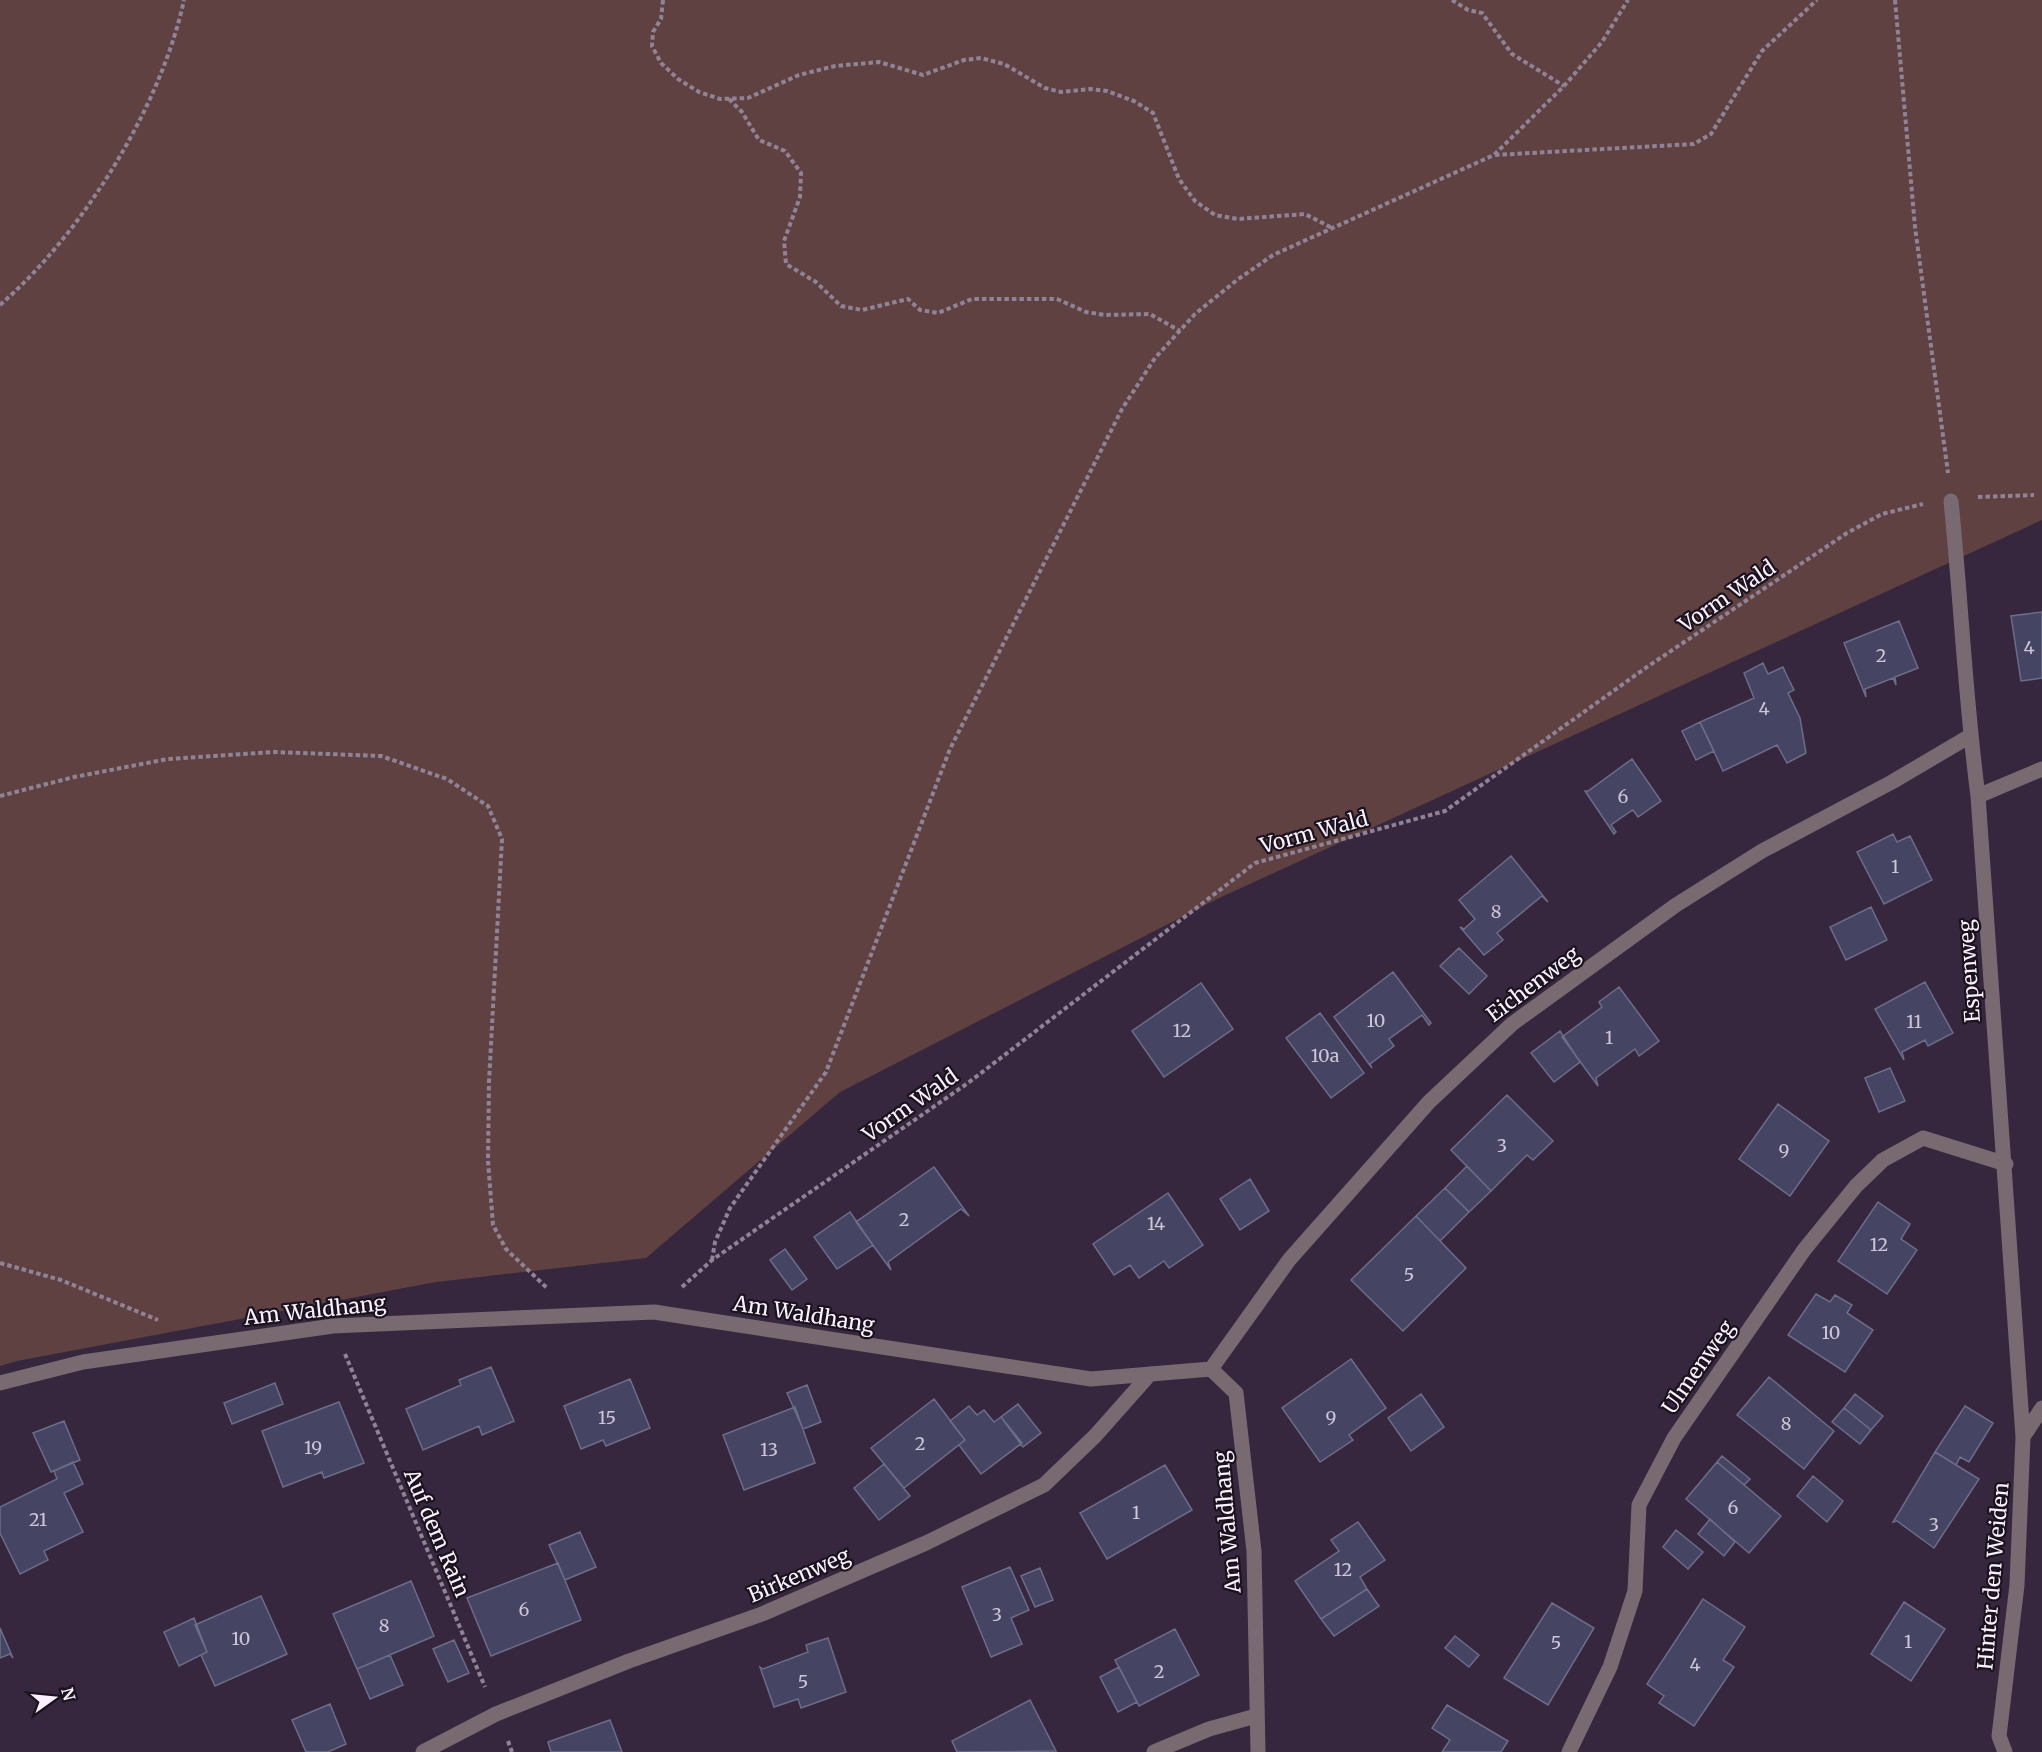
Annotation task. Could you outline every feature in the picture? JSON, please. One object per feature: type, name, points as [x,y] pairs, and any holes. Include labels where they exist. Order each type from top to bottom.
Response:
[{"type":"street","name":"Espenweg","points":[[1951,501],[1961,599],[1970,736],[1978,796],[1988,956],[2006,1164],[2023,1437]]},
{"type":"street","name":"Eichenweg","points":[[1211,1370],[1289,1260],[1429,1102],[1512,1024],[1676,905],[1762,851],[1892,782],[1970,736]]},
{"type":"street","points":[[1978,796],[2042,770]]},
{"type":"street","name":"Ulmenweg","points":[[1569,1752],[1610,1667],[1635,1591],[1639,1505],[1674,1438],[1804,1250],[1856,1186],[1876,1167],[1923,1138],[2006,1164]]},
{"type":"street","name":"Am Waldhang","points":[[0,1383],[83,1362],[333,1326],[654,1312],[1091,1379],[1211,1370],[1236,1393],[1254,1551],[1258,1752]]},
{"type":"street","name":"Birkenweg","points":[[423,1752],[496,1714],[629,1661],[762,1614],[926,1543],[1044,1485],[1095,1436],[1150,1374]]},
{"type":"street","points":[[2023,1437],[2042,1408]]},
{"type":"street","name":"Hinter den Weiden","points":[[2005,1752],[1999,1736],[2017,1585],[2023,1437]]},
{"type":"street","points":[[1154,1752],[1209,1729],[1256,1716]]},
{"type":"path","points":[[0,305],[85,213],[114,167],[166,58],[184,0]]},
{"type":"path","points":[[663,0],[661,19],[653,32],[652,46],[661,63],[678,79],[699,92],[729,99],[748,98],[799,75],[835,66],[879,62],[923,75],[964,60],[981,58],[1004,64],[1046,88],[1060,92],[1090,89],[1107,91],[1134,101],[1153,113],[1179,179],[1195,201],[1215,215],[1238,219],[1305,214],[1332,228]]},
{"type":"path","points":[[1452,0],[1468,10],[1482,13],[1512,54],[1564,86]]},
{"type":"path","points":[[712,1260],[715,1242],[730,1208],[826,1072],[951,749],[1000,647],[1122,409],[1155,358],[1195,314],[1273,255],[1494,155],[1564,86],[1602,42],[1628,0]]},
{"type":"path","points":[[1494,155],[1694,144],[1711,134],[1762,51],[1817,0]]},
{"type":"path","points":[[1895,0],[1915,227],[1951,501]]},
{"type":"path","points":[[729,99],[742,112],[759,140],[785,152],[801,172],[800,197],[784,241],[786,264],[816,282],[842,306],[862,310],[908,299],[920,310],[938,313],[972,299],[1057,299],[1086,312],[1105,315],[1150,314],[1180,331]]},
{"type":"path","name":"Vorm Wald","points":[[654,1312],[712,1260],[968,1083],[1255,863],[1445,811],[1647,667],[1847,533],[1882,514],[1913,505],[1991,495],[2034,495]]},
{"type":"path","points":[[0,796],[74,777],[168,759],[275,752],[381,756],[447,779],[488,806],[502,839],[489,1082],[488,1161],[493,1225],[506,1249],[540,1282],[584,1314]]},
{"type":"path","points":[[0,1263],[61,1280],[160,1321]]},
{"type":"path","name":"Auf dem Rain","points":[[333,1326],[512,1752]]},
{"type":"shaded area","points":[[0,0],[2042,0],[2042,520],[1217,899],[840,1092],[646,1258],[436,1282],[0,1366]]},
{"type":"building","points":[[2042,612],[2042,678],[2021,681],[2011,616]]},
{"type":"building","points":[[1899,621],[1918,668],[1895,677],[1896,685],[1893,678],[1865,689],[1866,697],[1844,643]]},
{"type":"building","points":[[1763,663],[1768,674],[1783,667],[1794,690],[1788,693],[1800,718],[1806,753],[1787,763],[1777,745],[1723,771],[1700,722],[1754,698],[1744,673]]},
{"type":"building","points":[[1700,722],[1714,751],[1696,760],[1682,731]]},
{"type":"building","points":[[1632,759],[1661,801],[1638,817],[1633,810],[1611,825],[1616,832],[1614,834],[1585,791]]},
{"type":"building","points":[[1893,834],[1897,842],[1910,836],[1932,880],[1884,904],[1857,852]]},
{"type":"building","points":[[1511,856],[1548,902],[1542,896],[1497,933],[1503,940],[1484,955],[1460,927],[1464,929],[1475,919],[1459,900]]},
{"type":"building","points":[[1871,907],[1887,940],[1846,960],[1830,927]]},
{"type":"building","points":[[1459,948],[1487,976],[1469,994],[1440,966]]},
{"type":"building","points":[[1393,972],[1431,1023],[1429,1025],[1422,1015],[1389,1039],[1394,1046],[1370,1064],[1372,1068],[1334,1017]]},
{"type":"building","points":[[1925,982],[1953,1033],[1928,1046],[1925,1040],[1902,1052],[1904,1060],[1875,1009]]},
{"type":"building","points":[[1201,983],[1233,1029],[1164,1077],[1132,1031]]},
{"type":"building","points":[[1619,987],[1659,1041],[1639,1056],[1635,1049],[1596,1078],[1598,1086],[1562,1037],[1602,1007],[1599,1002]]},
{"type":"building","points":[[1320,1013],[1364,1073],[1331,1098],[1286,1038]]},
{"type":"building","points":[[1560,1031],[1580,1062],[1554,1082],[1531,1053]]},
{"type":"building","points":[[1890,1068],[1905,1101],[1879,1112],[1865,1078]]},
{"type":"building","points":[[1507,1095],[1553,1141],[1533,1160],[1527,1155],[1491,1191],[1451,1150]]},
{"type":"building","points":[[1778,1104],[1829,1141],[1790,1196],[1739,1159]]},
{"type":"building","points":[[1467,1166],[1491,1191],[1469,1212],[1445,1188]]},
{"type":"building","points":[[934,1167],[969,1216],[961,1209],[888,1262],[891,1270],[856,1222]]},
{"type":"building","points":[[1250,1179],[1269,1211],[1240,1230],[1220,1199]]},
{"type":"building","points":[[1445,1188],[1469,1212],[1440,1241],[1416,1216]]},
{"type":"building","points":[[1168,1193],[1203,1245],[1169,1268],[1164,1261],[1139,1278],[1130,1265],[1114,1275],[1093,1244]]},
{"type":"building","points":[[1878,1202],[1910,1224],[1901,1239],[1917,1250],[1887,1294],[1838,1261]]},
{"type":"building","points":[[850,1212],[873,1245],[837,1269],[814,1237]]},
{"type":"building","points":[[1416,1216],[1466,1268],[1403,1331],[1351,1280]]},
{"type":"building","points":[[785,1249],[807,1279],[792,1290],[770,1260]]},
{"type":"building","points":[[1816,1294],[1830,1302],[1835,1295],[1852,1305],[1847,1313],[1873,1330],[1845,1372],[1788,1335]]},
{"type":"building","points":[[1351,1359],[1386,1408],[1349,1435],[1353,1440],[1320,1462],[1282,1408]]},
{"type":"building","points":[[491,1367],[514,1421],[482,1435],[479,1426],[423,1450],[406,1409],[461,1385],[459,1380]]},
{"type":"building","points":[[1769,1377],[1834,1431],[1804,1469],[1737,1415]]},
{"type":"building","points":[[630,1379],[650,1428],[606,1446],[603,1440],[581,1449],[564,1406]]},
{"type":"building","points":[[275,1383],[283,1404],[232,1424],[224,1403]]},
{"type":"building","points":[[807,1385],[821,1422],[803,1429],[787,1393]]},
{"type":"building","points":[[1421,1394],[1444,1427],[1411,1451],[1388,1418]]},
{"type":"building","points":[[1855,1394],[1883,1416],[1871,1430],[1844,1408]]},
{"type":"building","points":[[934,1399],[965,1440],[904,1488],[871,1448]]},
{"type":"building","points":[[339,1402],[364,1463],[324,1478],[322,1472],[283,1487],[262,1431]]},
{"type":"building","points":[[1018,1404],[1041,1433],[1023,1447],[1001,1417]]},
{"type":"building","points":[[969,1406],[977,1415],[984,1410],[994,1422],[1001,1417],[1022,1443],[981,1474],[959,1445],[965,1440],[950,1421]]},
{"type":"building","points":[[1965,1406],[1993,1423],[1969,1462],[1960,1457],[1956,1465],[1935,1452]]},
{"type":"building","points":[[795,1407],[815,1463],[744,1490],[723,1435]]},
{"type":"building","points":[[1844,1408],[1871,1430],[1860,1444],[1832,1422]]},
{"type":"building","points":[[64,1421],[80,1460],[51,1472],[33,1433]]},
{"type":"building","points":[[1935,1452],[1979,1479],[1934,1548],[1897,1521],[1893,1522]]},
{"type":"building","points":[[1722,1456],[1750,1479],[1744,1485],[1717,1462]]},
{"type":"building","points":[[73,1462],[83,1484],[64,1493],[83,1532],[44,1551],[48,1560],[20,1574],[0,1533],[0,1507],[57,1479],[54,1471]]},
{"type":"building","points":[[1717,1462],[1781,1516],[1749,1553],[1686,1499]]},
{"type":"building","points":[[884,1464],[910,1496],[879,1520],[854,1488]]},
{"type":"building","points":[[1165,1465],[1192,1510],[1107,1559],[1080,1513]]},
{"type":"building","points":[[1813,1476],[1843,1501],[1827,1522],[1797,1496]]},
{"type":"building","points":[[1710,1519],[1735,1542],[1724,1556],[1698,1534]]},
{"type":"building","points":[[1358,1522],[1385,1560],[1360,1577],[1367,1589],[1321,1619],[1295,1581],[1339,1551],[1331,1540]]},
{"type":"building","points":[[1676,1530],[1703,1552],[1688,1569],[1663,1547]]},
{"type":"building","points":[[580,1532],[596,1567],[565,1580],[549,1545]]},
{"type":"building","points":[[558,1563],[581,1620],[491,1656],[467,1598]]},
{"type":"building","points":[[1010,1567],[1029,1610],[1011,1618],[1022,1644],[991,1657],[962,1587]]},
{"type":"building","points":[[1040,1568],[1053,1600],[1035,1607],[1021,1576]]},
{"type":"building","points":[[411,1581],[434,1636],[357,1669],[333,1614]]},
{"type":"building","points":[[1367,1589],[1379,1606],[1334,1636],[1321,1619]]},
{"type":"building","points":[[261,1596],[287,1654],[215,1686],[201,1655],[207,1652],[195,1625]]},
{"type":"building","points":[[1703,1599],[1745,1627],[1723,1660],[1734,1667],[1694,1726],[1659,1703],[1664,1696],[1647,1684]]},
{"type":"building","points":[[1904,1602],[1945,1629],[1911,1681],[1871,1654]]},
{"type":"building","points":[[1552,1603],[1594,1628],[1548,1705],[1504,1678]]},
{"type":"building","points":[[194,1618],[207,1652],[179,1666],[164,1632]]},
{"type":"building","points":[[0,1628],[13,1658],[10,1654],[0,1658]]},
{"type":"building","points":[[1175,1629],[1199,1675],[1139,1706],[1115,1660]]},
{"type":"building","points":[[1455,1636],[1479,1655],[1469,1667],[1445,1648]]},
{"type":"building","points":[[828,1638],[846,1692],[801,1708],[798,1699],[774,1707],[760,1667],[763,1669],[808,1652],[806,1645]]},
{"type":"building","points":[[454,1640],[469,1673],[448,1682],[433,1649]]},
{"type":"building","points":[[390,1655],[403,1685],[370,1699],[357,1669]]},
{"type":"building","points":[[1119,1667],[1137,1702],[1118,1712],[1100,1677]]},
{"type":"building","points":[[1030,1700],[1056,1751],[957,1752],[952,1741]]},
{"type":"building","points":[[330,1704],[346,1744],[328,1752],[306,1752],[292,1720]]},
{"type":"building","points":[[1447,1705],[1508,1741],[1501,1752],[1442,1752],[1450,1740],[1432,1728]]},
{"type":"building","points":[[610,1720],[622,1752],[551,1752],[548,1742]]}]
